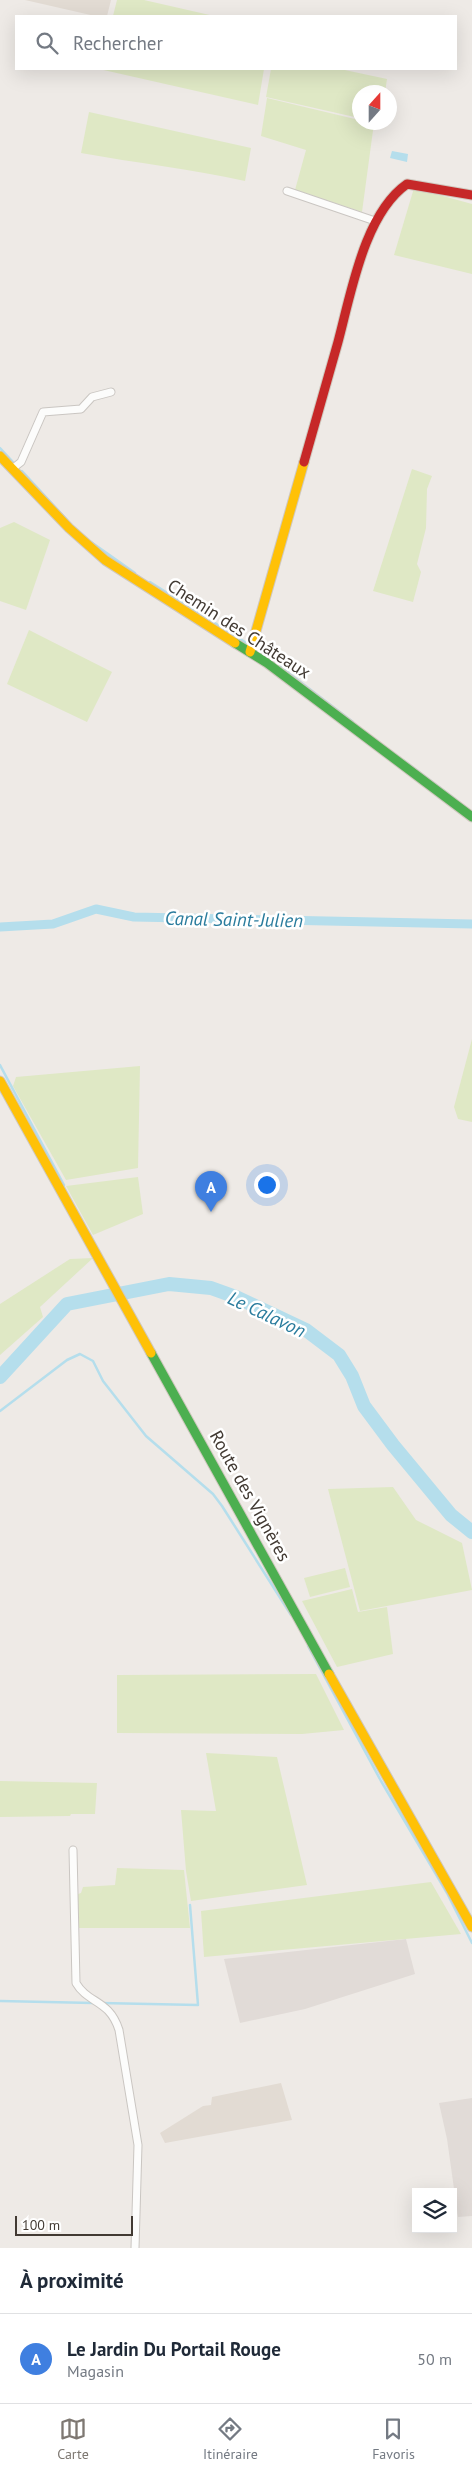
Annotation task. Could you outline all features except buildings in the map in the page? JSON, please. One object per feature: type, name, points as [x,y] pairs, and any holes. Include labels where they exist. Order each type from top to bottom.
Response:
[{"type":"street","points":[[250,652],[363,255],[376,221],[381,217],[401,187],[407,184],[472,195]]},
{"type":"street","points":[[287,191],[376,221]]},
{"type":"street","points":[[12,469],[21,462],[43,412],[81,409],[92,397],[111,392]]},
{"type":"street","name":"Chemin des Châteaux","points":[[0,456],[69,528],[105,560],[250,652],[472,817]]},
{"type":"street","name":"Route des Vignères","points":[[0,1081],[368,1745],[472,1927]]},
{"type":"street","points":[[73,1850],[76,1983],[80,1990],[102,2004],[115,2018],[119,2030],[138,2146],[135,2248]]},
{"type":"shaded area","points":[[25,0],[111,0],[107,15],[91,15]]},
{"type":"shaded area","points":[[406,1939],[415,1974],[305,2009],[240,2023],[224,1959]]},
{"type":"shaded area","points":[[281,2083],[292,2120],[165,2143],[160,2133],[203,2106],[211,2105],[212,2097]]},
{"type":"shaded area","points":[[472,2098],[472,2216],[458,2217],[457,2188],[454,2188],[447,2139],[439,2103]]},
{"type":"green space","points":[[117,0],[144,0],[210,15],[113,15]]},
{"type":"green space","points":[[103,70],[264,70],[258,105]]},
{"type":"green space","points":[[271,70],[345,70],[387,79],[386,85],[352,85],[352,116],[266,97]]},
{"type":"green space","points":[[267,98],[352,118],[352,130],[373,130],[362,212],[295,190],[306,150],[261,136]]},
{"type":"green space","points":[[89,112],[251,148],[245,181],[81,153]]},
{"type":"green space","points":[[414,188],[472,204],[472,274],[394,255]]},
{"type":"green space","points":[[412,469],[432,476],[427,489],[426,528],[417,564],[421,572],[413,602],[373,591]]},
{"type":"green space","points":[[14,522],[50,540],[26,610],[0,601],[0,528]]},
{"type":"green space","points":[[29,630],[112,672],[87,722],[7,684]]},
{"type":"green space","points":[[472,1039],[472,1122],[458,1119],[454,1107]]},
{"type":"green space","points":[[140,1066],[138,1168],[66,1180],[13,1086],[16,1077]]},
{"type":"green space","points":[[138,1177],[143,1214],[93,1235],[66,1186]]},
{"type":"green space","points":[[93,1258],[40,1307],[43,1317],[0,1355],[0,1304],[70,1259]]},
{"type":"green space","points":[[393,1487],[416,1520],[462,1543],[472,1590],[360,1611],[328,1489]]},
{"type":"green space","points":[[345,1568],[350,1587],[310,1597],[304,1578]]},
{"type":"green space","points":[[352,1589],[358,1612],[387,1607],[393,1654],[337,1667],[302,1601]]},
{"type":"green space","points":[[316,1674],[344,1730],[302,1734],[117,1733],[117,1675]]},
{"type":"green space","points":[[206,1753],[277,1757],[307,1885],[191,1901],[186,1871],[181,1810],[216,1811]]},
{"type":"green space","points":[[0,1781],[97,1783],[95,1814],[0,1817]]},
{"type":"green space","points":[[117,1868],[184,1870],[190,1928],[78,1928],[78,1894],[81,1893],[83,1887],[115,1885]]},
{"type":"green space","points":[[431,1882],[461,1934],[204,1957],[201,1911]]},
{"type":"water","points":[[392,151],[408,154],[407,162],[390,158]]},
{"type":"waterway","points":[[0,448],[13,462]]},
{"type":"waterway","points":[[22,471],[67,520]]},
{"type":"waterway","points":[[91,542],[135,573]]},
{"type":"waterway","points":[[150,582],[248,644]]},
{"type":"waterway","points":[[257,649],[353,722]]},
{"type":"waterway","points":[[403,760],[455,799]]},
{"type":"waterway","name":"Canal Saint-Julien","points":[[0,927],[53,924],[96,909],[134,917],[472,924]]},
{"type":"waterway","points":[[0,1065],[64,1185]]},
{"type":"waterway","name":"Le Calavon","points":[[0,1377],[67,1304],[169,1284],[211,1288],[236,1297],[306,1330],[339,1355],[352,1376],[364,1406],[393,1445],[451,1515],[472,1532]]},
{"type":"waterway","points":[[0,1411],[67,1360],[80,1354],[93,1361],[103,1381],[146,1436],[213,1494],[291,1615]]},
{"type":"waterway","points":[[308,1646],[381,1781],[447,1893],[472,1943]]},
{"type":"waterway","points":[[101,2003],[198,2005],[190,1905]]},
{"type":"waterway","points":[[0,2001],[93,2003]]},
{"type":"traffic: fast","points":[[235,643],[267,663],[472,817]]},
{"type":"traffic: fast","points":[[151,1353],[329,1674]]},
{"type":"traffic: slow","points":[[0,456],[69,528],[105,560],[235,643]]},
{"type":"traffic: slow","points":[[250,652],[304,462]]},
{"type":"traffic: slow","points":[[0,1081],[151,1353]]},
{"type":"traffic: slow","points":[[329,1674],[472,1927]]},
{"type":"traffic: jam","points":[[304,462],[361,256],[380,215],[392,197],[407,184],[472,195]]},
{"type":"place","name":"Le Jardin Du Portail Rouge","points":[[211,1212]]}]
